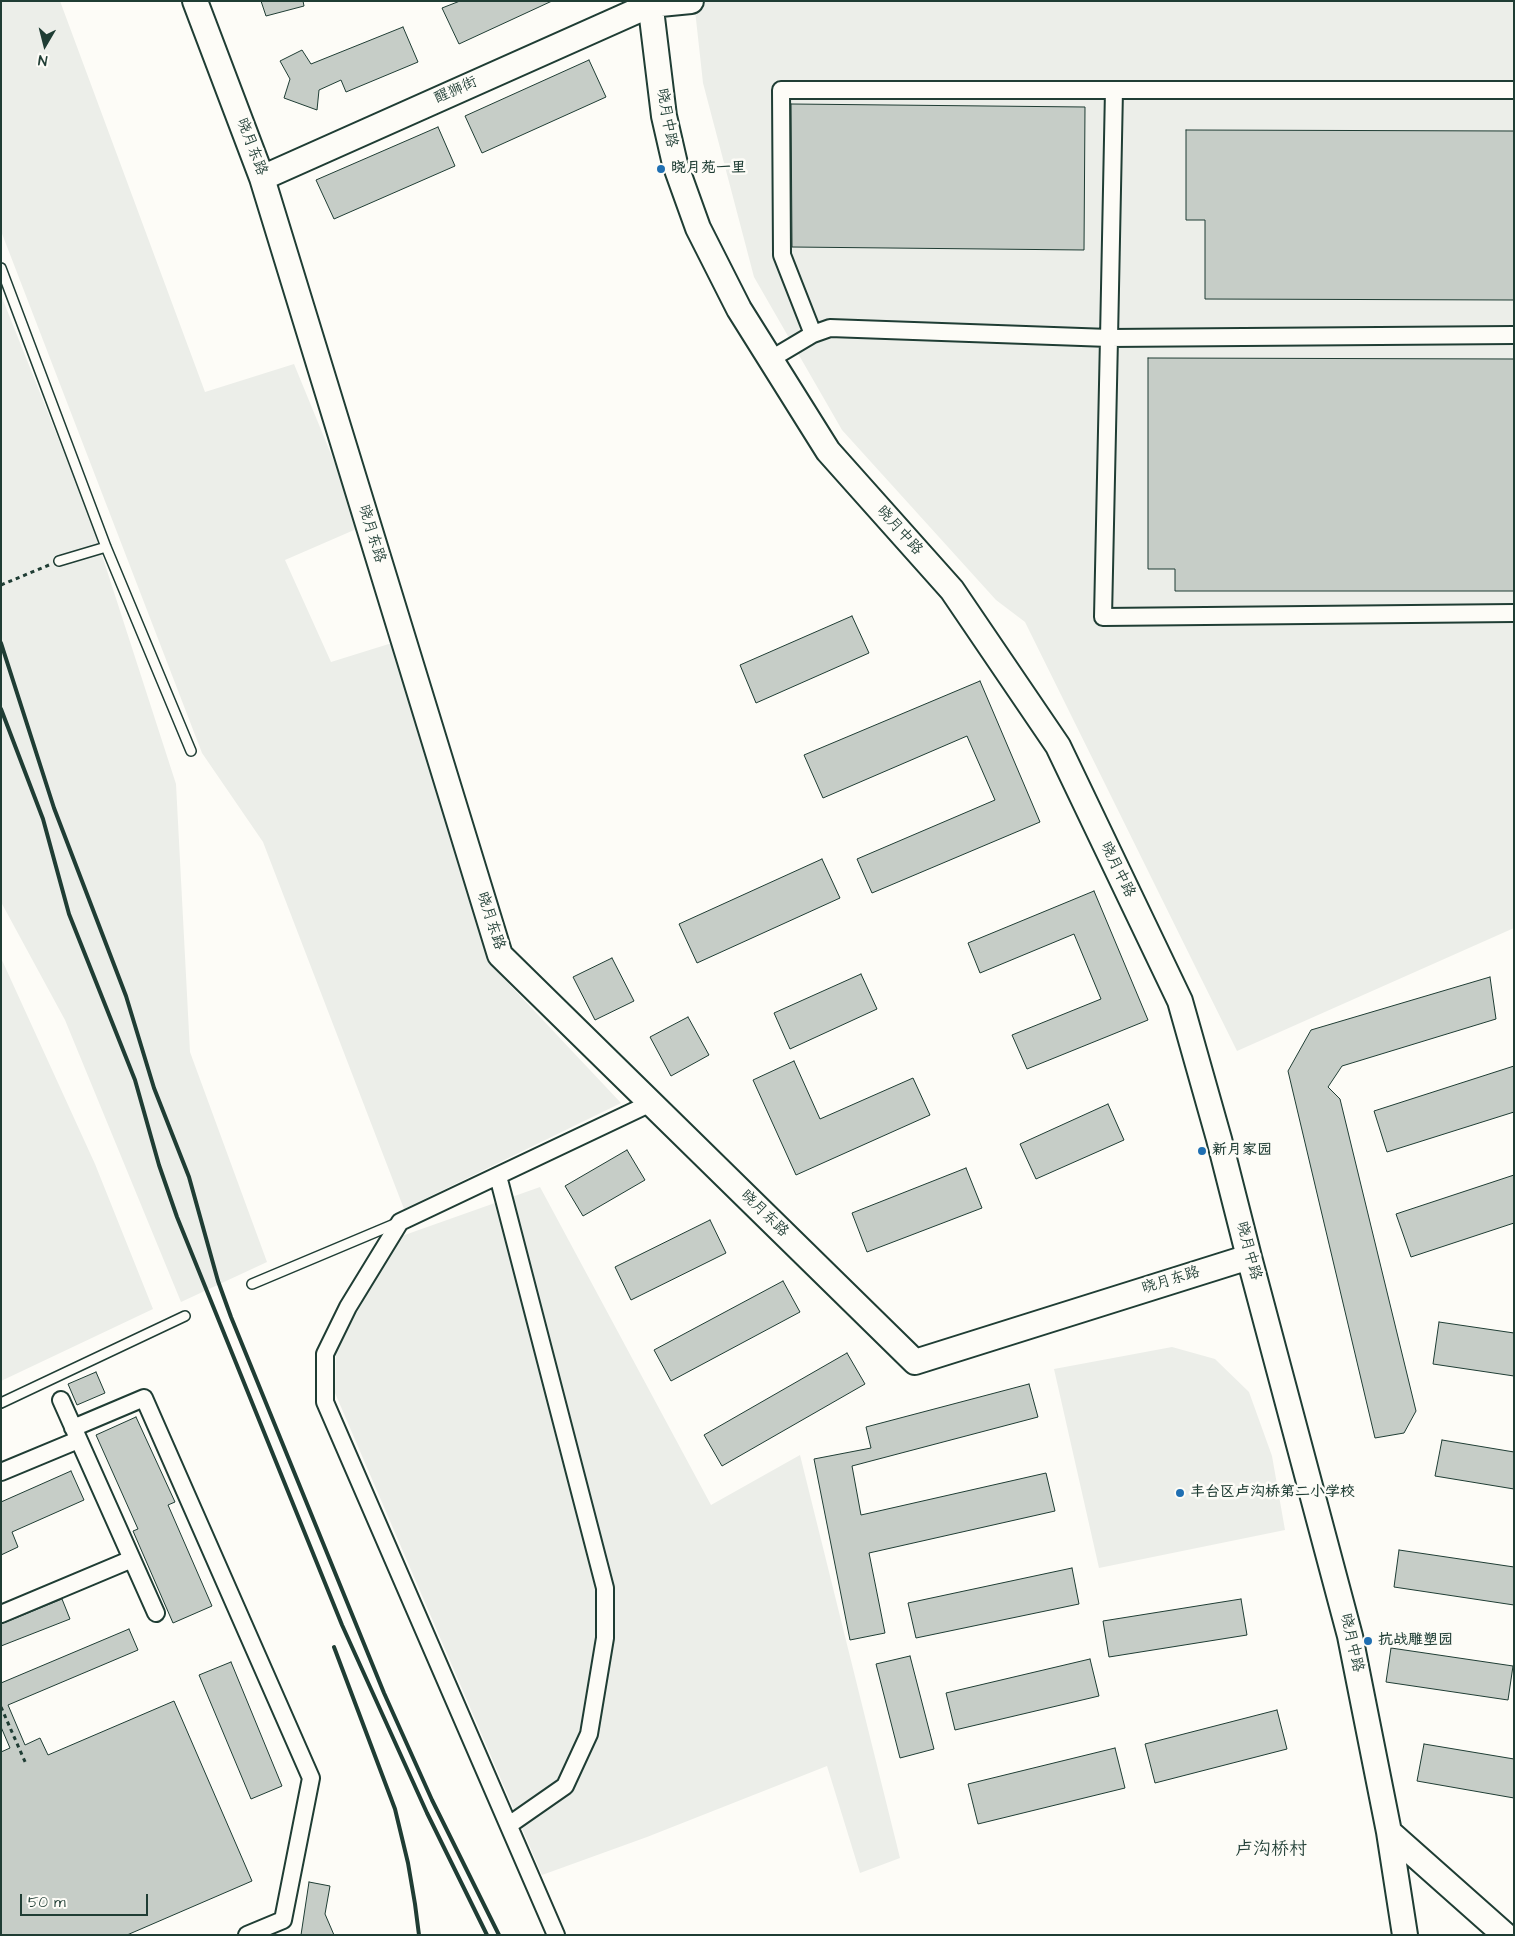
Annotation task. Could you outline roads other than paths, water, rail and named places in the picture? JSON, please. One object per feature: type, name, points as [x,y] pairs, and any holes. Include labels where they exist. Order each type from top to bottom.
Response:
[{"type":"street","name":"晓月东路","points":[[195,1],[262,178],[500,955],[915,1362],[1249,1257]]},
{"type":"street","name":"醒狮街","points":[[262,178],[653,2],[691,1]]},
{"type":"street","name":"晓月中路","points":[[653,2],[664,116],[675,164],[698,228],[740,309],[828,451],[952,590],[1058,746],[1180,1000],[1219,1139],[1350,1636],[1389,1832],[1405,1935]]},
{"type":"street","points":[[813,334],[782,254],[781,90],[1514,90]]},
{"type":"street","points":[[1114,90],[1103,617],[1514,613]]},
{"type":"street","points":[[771,359],[813,334],[830,328],[1108,338],[1514,335]]},
{"type":"street","points":[[556,1935],[325,1402],[325,1354],[348,1307],[400,1222],[651,1103]]},
{"type":"street","points":[[498,1176],[605,1588],[605,1638],[589,1734],[565,1786],[509,1825]]},
{"type":"street","points":[[1,1472],[144,1398],[311,1778],[283,1920],[247,1935]]},
{"type":"street","points":[[61,1400],[156,1613]]},
{"type":"street","points":[[1,1614],[132,1559]]},
{"type":"street","points":[[1389,1832],[1505,1935]]},
{"type":"lane","points":[[1,268],[106,547],[191,752]]},
{"type":"lane","points":[[59,562],[106,547]]},
{"type":"lane","points":[[252,1284],[400,1222]]},
{"type":"lane","points":[[1,1403],[185,1316]]},
{"type":"railway","points":[[1,643],[54,808],[126,996],[154,1088],[189,1177],[218,1281],[231,1317],[384,1693],[432,1800],[499,1935]]},
{"type":"railway","points":[[1,709],[43,819],[69,914],[135,1080],[159,1165],[177,1217],[342,1625],[427,1813],[487,1935]]},
{"type":"railway","points":[[334,1647],[395,1809],[408,1863],[419,1935]]},
{"type":"place","name":"晓月苑一里","points":[[661,169]]},
{"type":"place","name":"新月家园","points":[[1202,1151]]},
{"type":"place","name":"丰台区卢沟桥第二小学校","points":[[1180,1493]]},
{"type":"place","name":"抗战雕塑园","points":[[1368,1641]]},
{"type":"district","name":"卢沟桥村","points":[[1271,1850]]}]
